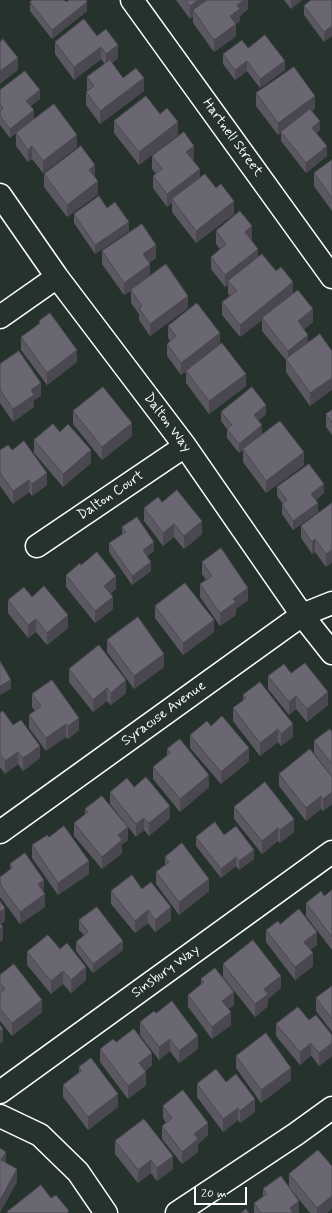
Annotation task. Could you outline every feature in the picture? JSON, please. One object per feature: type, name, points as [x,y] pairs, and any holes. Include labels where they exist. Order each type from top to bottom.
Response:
[{"type":"street","name":"Hartnell Street","points":[[132,0],[332,277]]},
{"type":"street","name":"Dalton Way","points":[[0,195],[57,277],[185,446],[302,615],[332,653]]},
{"type":"street","points":[[0,317],[57,277]]},
{"type":"street","name":"Dalton Court","points":[[37,546],[185,446]]},
{"type":"street","name":"Syracuse Avenue","points":[[0,832],[302,615],[332,603]]},
{"type":"street","name":"Sinsbury Way","points":[[0,1092],[332,852]]},
{"type":"street","points":[[177,1213],[296,1134],[332,1108]]},
{"type":"street","points":[[0,1116],[40,1135],[78,1172],[106,1213]]},
{"type":"building","points":[[32,0],[64,0],[66,2],[69,0],[86,0],[87,2],[52,30],[30,2]]},
{"type":"building","points":[[186,0],[198,0],[190,6]]},
{"type":"building","points":[[207,0],[244,0],[237,5],[240,9],[230,16],[236,24],[214,40],[193,10]]},
{"type":"building","points":[[311,0],[332,0],[332,26],[324,32],[304,6]]},
{"type":"building","points":[[84,19],[97,36],[106,29],[118,45],[106,54],[101,47],[74,67],[55,42]]},
{"type":"building","points":[[265,35],[285,61],[260,79],[247,61],[235,70],[223,54],[242,40],[248,48]]},
{"type":"building","points":[[3,39],[18,58],[0,71],[0,42]]},
{"type":"building","points":[[110,60],[123,78],[136,68],[144,78],[100,111],[86,92],[94,86],[87,77]]},
{"type":"building","points":[[294,67],[315,96],[278,123],[256,93]]},
{"type":"building","points":[[25,71],[40,90],[26,101],[34,110],[10,129],[0,116],[0,111],[3,109],[0,104],[0,90]]},
{"type":"building","points":[[146,96],[160,114],[167,108],[178,122],[139,152],[114,121]]},
{"type":"building","points":[[54,104],[77,135],[43,161],[32,146],[28,150],[16,133]]},
{"type":"building","points":[[310,109],[320,121],[312,128],[327,146],[306,163],[281,132]]},
{"type":"building","points":[[184,132],[194,146],[186,152],[200,169],[167,194],[153,176],[162,169],[152,156]]},
{"type":"building","points":[[81,146],[95,165],[89,170],[98,181],[67,205],[44,174]]},
{"type":"building","points":[[332,160],[332,198],[314,173]]},
{"type":"building","points":[[205,174],[216,188],[221,184],[234,201],[196,231],[172,199]]},
{"type":"building","points":[[99,196],[107,208],[115,202],[129,222],[95,245],[74,214]]},
{"type":"building","points":[[240,211],[252,226],[245,232],[258,249],[225,275],[211,257],[226,244],[216,231]]},
{"type":"building","points":[[142,224],[156,245],[143,254],[150,264],[124,283],[102,251]]},
{"type":"building","points":[[262,254],[276,271],[281,267],[293,282],[240,325],[222,302],[237,291],[228,281]]},
{"type":"building","points":[[166,264],[188,296],[150,324],[139,308],[142,306],[131,290]]},
{"type":"building","points":[[298,290],[313,309],[298,321],[308,335],[288,351],[262,318]]},
{"type":"building","points":[[197,303],[220,333],[181,363],[167,344],[176,336],[168,326]]},
{"type":"building","points":[[50,313],[77,350],[47,373],[21,337],[40,323],[39,321]]},
{"type":"building","points":[[320,334],[332,351],[332,378],[310,393],[286,359]]},
{"type":"building","points":[[222,343],[246,374],[209,401],[186,371]]},
{"type":"building","points":[[19,351],[41,383],[31,390],[34,395],[13,409],[0,390],[0,364]]},
{"type":"building","points":[[103,387],[132,423],[102,447],[73,411]]},
{"type":"building","points":[[252,387],[266,405],[254,415],[262,425],[239,444],[227,429],[232,425],[221,412]]},
{"type":"building","points":[[332,410],[332,423],[326,414]]},
{"type":"building","points":[[280,421],[304,452],[266,481],[243,449]]},
{"type":"building","points":[[53,424],[60,432],[68,424],[91,450],[63,474],[34,440]]},
{"type":"building","points":[[24,441],[47,473],[32,484],[29,480],[13,491],[0,473],[0,450],[8,445],[12,450]]},
{"type":"building","points":[[309,464],[324,484],[311,494],[318,503],[293,521],[282,504],[287,500],[277,487]]},
{"type":"building","points":[[177,490],[202,521],[184,536],[174,524],[163,533],[144,508],[158,497],[162,502]]},
{"type":"building","points":[[332,503],[332,550],[326,554],[315,539],[312,542],[301,526]]},
{"type":"building","points":[[137,517],[154,542],[143,550],[151,562],[132,576],[109,543],[126,532],[122,527]]},
{"type":"building","points":[[221,548],[248,588],[233,599],[236,602],[220,613],[200,584],[212,576],[202,562]]},
{"type":"building","points":[[97,552],[116,576],[104,586],[113,597],[95,611],[66,575],[80,563],[81,565]]},
{"type":"building","points":[[185,583],[214,620],[183,643],[155,606]]},
{"type":"building","points":[[44,586],[68,615],[47,633],[36,619],[28,625],[8,600],[24,587],[32,597]]},
{"type":"building","points":[[138,617],[164,654],[134,676],[107,640]]},
{"type":"building","points":[[99,645],[126,680],[111,693],[107,688],[93,700],[69,669]]},
{"type":"building","points":[[0,661],[11,680],[0,686]]},
{"type":"building","points":[[305,663],[328,692],[307,709],[296,696],[289,702],[268,676],[284,664],[291,673]]},
{"type":"building","points":[[52,680],[79,718],[68,726],[66,724],[46,738],[29,715],[41,706],[32,694]]},
{"type":"building","points":[[260,682],[293,724],[281,734],[278,729],[260,743],[233,708],[246,698],[243,695]]},
{"type":"building","points":[[3,711],[13,725],[21,720],[40,746],[23,758],[18,752],[5,761],[0,754],[0,713]]},
{"type":"building","points":[[222,716],[249,748],[221,772],[190,735],[207,721],[211,726]]},
{"type":"building","points":[[330,729],[332,732],[332,764],[314,741]]},
{"type":"building","points":[[180,739],[209,775],[180,799],[153,767],[170,753],[167,749]]},
{"type":"building","points":[[310,749],[332,777],[332,792],[323,799],[321,796],[306,808],[279,774]]},
{"type":"building","points":[[146,777],[170,806],[149,823],[144,818],[136,824],[110,792],[127,778],[134,787]]},
{"type":"building","points":[[265,782],[294,819],[280,830],[278,828],[262,841],[234,807]]},
{"type":"building","points":[[102,796],[128,827],[118,835],[122,840],[102,857],[74,823],[88,812],[85,809]]},
{"type":"building","points":[[215,822],[224,835],[236,826],[254,850],[239,861],[236,857],[221,869],[196,837]]},
{"type":"building","points":[[64,826],[89,861],[58,883],[32,845],[47,835],[49,837]]},
{"type":"building","points":[[182,843],[209,879],[179,902],[156,872],[169,862],[165,857]]},
{"type":"building","points":[[25,853],[44,880],[38,884],[45,894],[20,912],[0,884],[0,877],[12,868],[10,864]]},
{"type":"building","points":[[132,875],[142,889],[151,882],[171,907],[155,920],[148,910],[135,921],[111,891]]},
{"type":"building","points":[[332,890],[332,937],[306,903],[321,891],[324,896]]},
{"type":"building","points":[[0,901],[5,908],[0,912]]},
{"type":"building","points":[[97,907],[123,941],[93,964],[76,942],[88,932],[79,920]]},
{"type":"building","points":[[299,909],[317,932],[304,942],[313,953],[295,967],[266,930],[278,921],[280,924]]},
{"type":"building","points":[[48,935],[60,949],[67,943],[86,967],[71,980],[63,971],[51,981],[27,952]]},
{"type":"building","points":[[253,940],[281,976],[264,989],[268,994],[255,1004],[223,964]]},
{"type":"building","points":[[14,964],[42,1000],[12,1023],[0,1009],[0,993],[5,989],[0,983],[0,975]]},
{"type":"building","points":[[215,968],[234,992],[222,1001],[231,1012],[212,1027],[188,995],[204,982],[201,979]]},
{"type":"building","points":[[332,986],[332,1019],[316,998]]},
{"type":"building","points":[[172,1001],[198,1036],[179,1051],[170,1039],[159,1047],[140,1022],[154,1011],[156,1013]]},
{"type":"building","points":[[298,1007],[309,1020],[316,1015],[332,1035],[332,1043],[319,1053],[311,1043],[300,1052],[276,1024]]},
{"type":"building","points":[[134,1029],[152,1053],[139,1063],[146,1072],[128,1086],[100,1049],[113,1039],[116,1042]]},
{"type":"building","points":[[266,1033],[291,1068],[261,1090],[236,1056]]},
{"type":"building","points":[[91,1058],[118,1094],[88,1117],[63,1085],[81,1071],[79,1067]]},
{"type":"building","points":[[216,1069],[226,1082],[236,1074],[255,1099],[240,1111],[238,1108],[223,1119],[197,1084]]},
{"type":"building","points":[[183,1090],[208,1123],[194,1134],[198,1139],[182,1152],[162,1126],[172,1118],[163,1106]]},
{"type":"building","points":[[144,1119],[173,1156],[157,1168],[151,1160],[138,1170],[115,1141]]},
{"type":"building","points":[[0,1148],[6,1152],[1,1160],[17,1169],[0,1200]]},
{"type":"building","points":[[318,1150],[332,1166],[332,1196],[317,1208],[289,1174]]},
{"type":"building","points":[[281,1176],[299,1201],[290,1208],[293,1213],[261,1213],[254,1203],[267,1194],[263,1189]]},
{"type":"building","points":[[41,1185],[51,1198],[56,1195],[69,1211],[67,1213],[7,1212]]},
{"type":"building","points":[[246,1209],[249,1213],[241,1213]]}]
